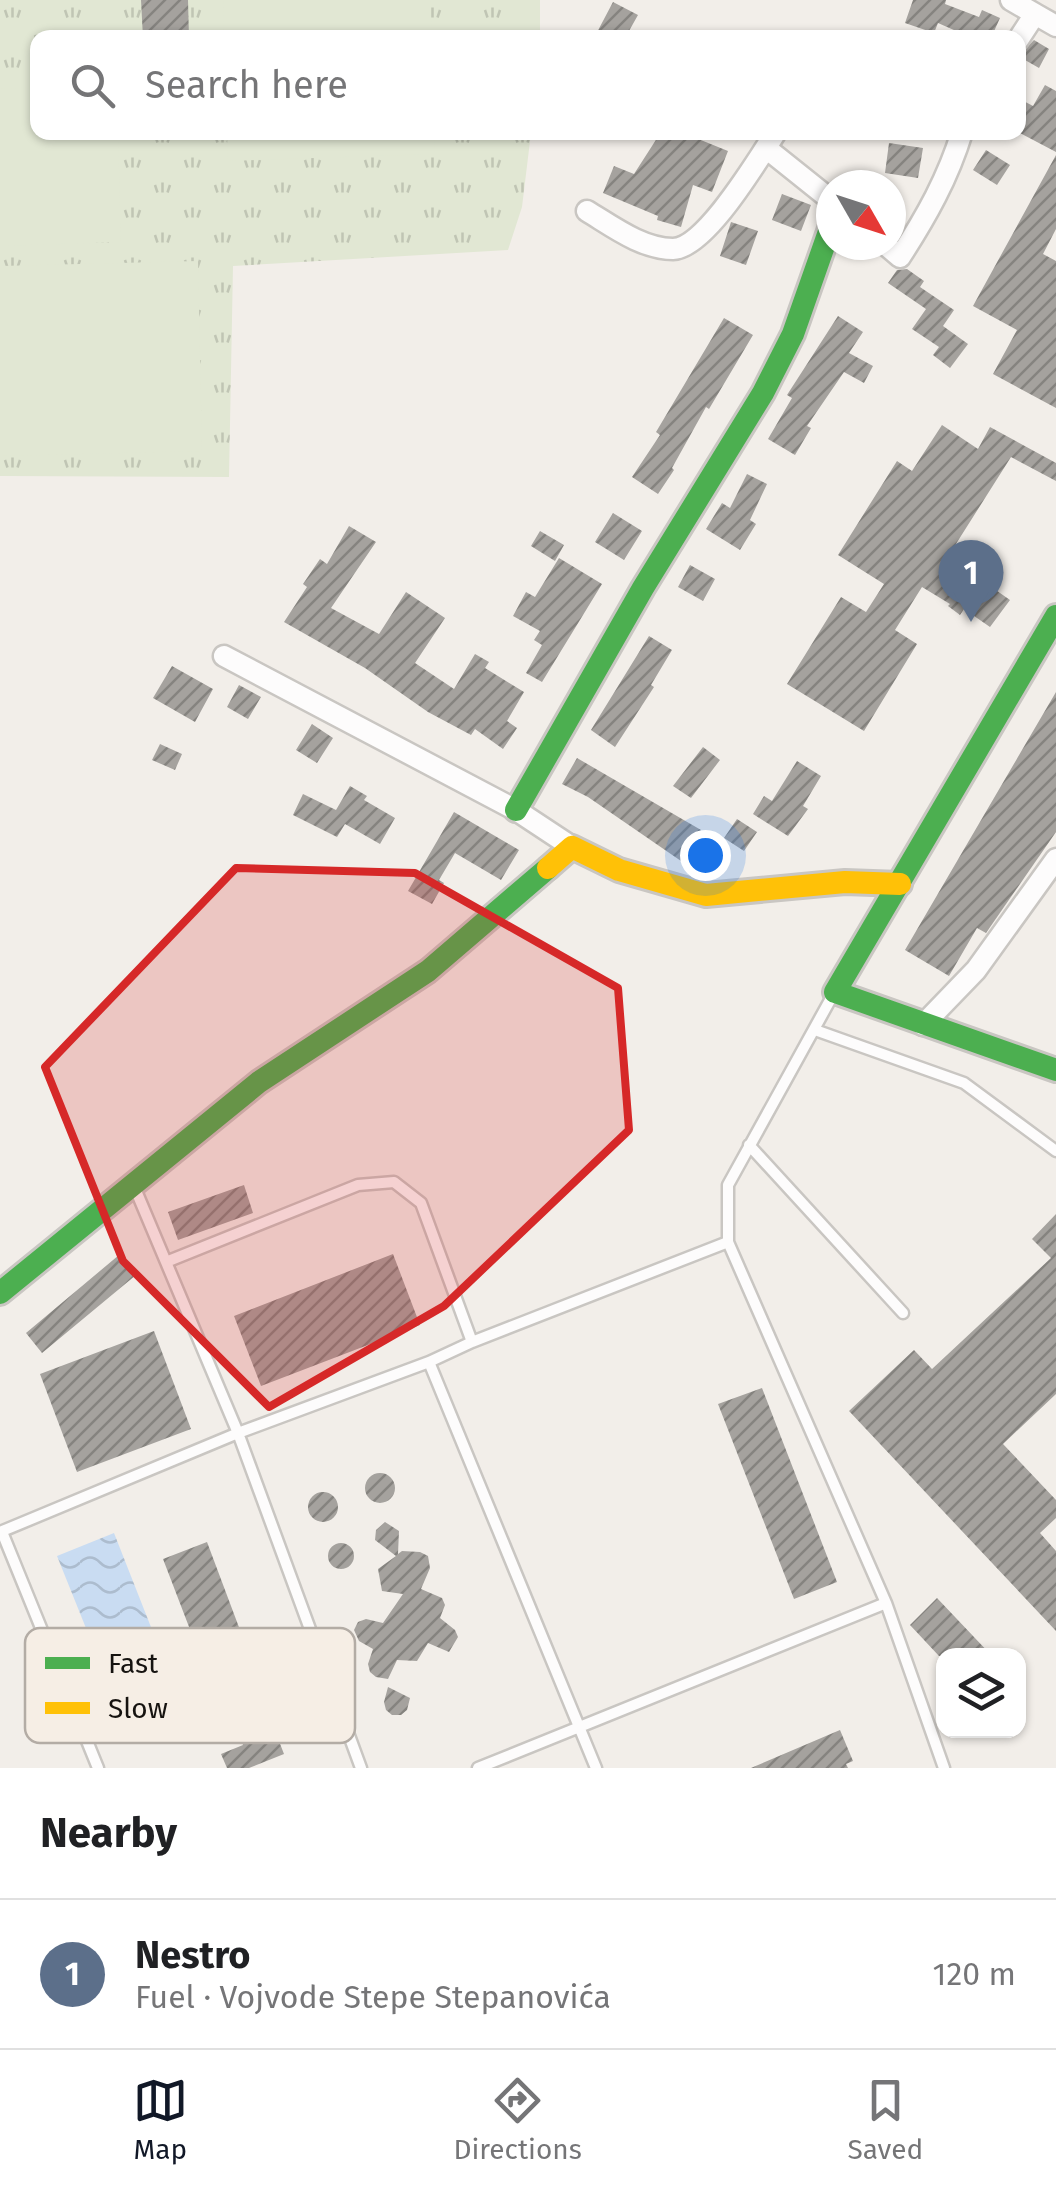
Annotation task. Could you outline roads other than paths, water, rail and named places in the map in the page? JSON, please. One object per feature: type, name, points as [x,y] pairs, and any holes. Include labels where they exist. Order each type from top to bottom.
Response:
[{"type":"street","points":[[1010,0],[1056,26]]},
{"type":"street","points":[[1025,30],[1035,14]]},
{"type":"street","points":[[587,211],[642,242],[672,249],[685,246],[709,226],[771,140],[816,185]]},
{"type":"street","points":[[906,248],[952,165],[960,140]]},
{"type":"street","points":[[516,810],[643,588],[763,393],[794,334],[819,260]]},
{"type":"street","points":[[1056,616],[834,992],[1056,1070]]},
{"type":"street","points":[[224,656],[516,810],[572,846],[620,870],[706,894],[741,894],[845,882],[900,884]]},
{"type":"street","points":[[0,1293],[259,1082],[428,971],[572,846]]},
{"type":"street","points":[[923,1025],[976,970],[1056,859]]},
{"type":"lane","points":[[834,992],[728,1185],[728,1242],[886,1603],[944,1768]]},
{"type":"lane","points":[[815,1030],[964,1083],[1056,1151]]},
{"type":"lane","points":[[749,1145],[903,1313]]},
{"type":"lane","points":[[166,1262],[358,1185],[394,1182],[420,1203],[472,1342]]},
{"type":"lane","points":[[133,1185],[238,1433],[310,1628]]},
{"type":"lane","points":[[40,1628],[1,1532],[238,1433],[429,1362],[728,1242]]},
{"type":"lane","points":[[429,1362],[596,1768]]},
{"type":"lane","points":[[478,1768],[886,1603]]},
{"type":"lane","points":[[88,1743],[98,1768]]},
{"type":"lane","points":[[352,1743],[361,1768]]},
{"type":"water","points":[[114,1533],[151,1628],[86,1628],[57,1556]]},
{"type":"place","name":"Nestro","points":[[971,622]]}]
